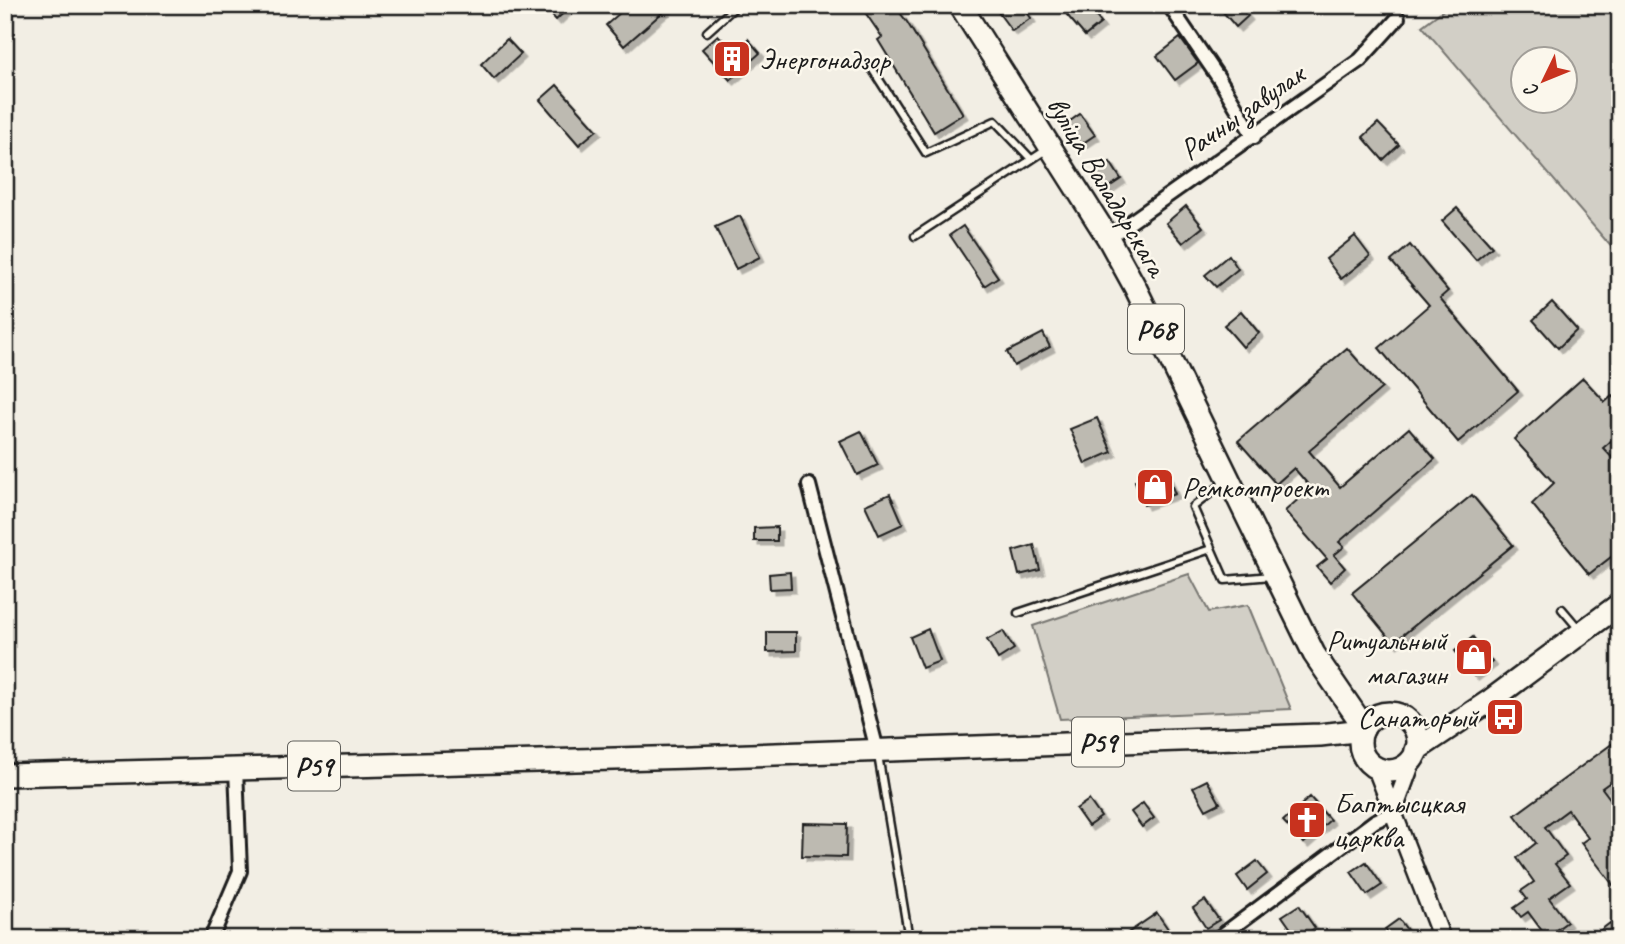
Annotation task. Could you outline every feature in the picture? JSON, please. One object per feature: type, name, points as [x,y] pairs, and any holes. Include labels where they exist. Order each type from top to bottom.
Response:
[{"type":"main road","name":"вуліца Валадарскага","points":[[960,5],[1108,238],[1135,287],[1314,654],[1363,736]]},
{"type":"main road","name":"Р68","points":[[1363,736],[1369,764],[1383,770],[1397,770],[1409,762],[1415,753],[1620,604]]},
{"type":"main road","name":"вуліца Валадарскага","points":[[1323,668],[1356,699],[1382,714]]},
{"type":"main road","name":"Р68","points":[[1382,714],[1396,714],[1422,723],[1440,723],[1467,716]]},
{"type":"main road","points":[[1363,736],[1372,719],[1382,714]]},
{"type":"main road","points":[[1407,720],[1416,734],[1415,753]]},
{"type":"main road","name":"Р59","points":[[5,775],[1363,736]]},
{"type":"street","points":[[1169,5],[1220,80],[1254,137]]},
{"type":"street","name":"Рачны завулак","points":[[1108,238],[1360,60],[1398,19]]},
{"type":"street","points":[[808,485],[877,750]]},
{"type":"street","points":[[1217,939],[1375,821],[1393,813],[1415,753]]},
{"type":"street","points":[[211,939],[240,871],[236,768]]},
{"type":"street","points":[[1376,768],[1441,939]]},
{"type":"lane","points":[[707,32],[737,5]]},
{"type":"lane","points":[[871,66],[926,153],[995,121],[1031,159]]},
{"type":"lane","points":[[915,236],[1050,147]]},
{"type":"lane","points":[[1229,478],[1193,507],[1225,580],[1277,576]]},
{"type":"lane","points":[[1018,613],[1211,549]]},
{"type":"lane","points":[[1562,609],[1582,632]]},
{"type":"lane","points":[[877,750],[909,939]]},
{"type":"shaded area","points":[[1450,5],[1620,5],[1620,257],[1422,26]]},
{"type":"shaded area","points":[[1189,574],[1209,612],[1248,605],[1291,709],[1060,719],[1033,626]]},
{"type":"building","points":[[543,5],[572,5],[556,20]]},
{"type":"building","points":[[629,5],[671,5],[624,46],[606,25]]},
{"type":"building","points":[[860,5],[894,5],[963,114],[934,132],[878,40],[882,37]]},
{"type":"building","points":[[1008,5],[1022,5],[1031,18],[1012,31],[998,12]]},
{"type":"building","points":[[1079,5],[1087,5],[1101,23],[1085,36],[1067,15]]},
{"type":"building","points":[[1217,5],[1239,5],[1248,16],[1236,27]]},
{"type":"building","name":"Энергонадзор","points":[[718,35],[734,52],[748,39],[760,53],[730,80],[702,49]]},
{"type":"building","points":[[1180,38],[1198,63],[1175,80],[1157,56]]},
{"type":"building","points":[[507,39],[521,54],[494,79],[481,64]]},
{"type":"building","points":[[557,85],[597,130],[579,145],[540,100]]},
{"type":"building","points":[[1080,114],[1095,135],[1080,145],[1066,124]]},
{"type":"building","points":[[1378,123],[1399,145],[1383,160],[1363,137]]},
{"type":"building","points":[[1110,162],[1121,179],[1106,189],[1095,173]]},
{"type":"building","points":[[1186,206],[1203,227],[1183,243],[1166,223]]},
{"type":"building","points":[[1457,208],[1492,247],[1476,260],[1442,221]]},
{"type":"building","points":[[740,216],[760,257],[736,269],[715,227]]},
{"type":"building","points":[[963,226],[998,277],[984,286],[950,235]]},
{"type":"building","points":[[1355,236],[1370,256],[1341,279],[1326,259]]},
{"type":"building","points":[[1410,245],[1448,291],[1440,298],[1518,391],[1458,442],[1379,348],[1429,305],[1391,261]]},
{"type":"building","points":[[1229,255],[1238,269],[1216,287],[1205,275]]},
{"type":"building","points":[[1552,302],[1577,330],[1558,348],[1533,320]]},
{"type":"building","points":[[1241,311],[1259,333],[1243,347],[1224,325]]},
{"type":"building","points":[[1043,333],[1050,347],[1014,366],[1007,352]]},
{"type":"building","points":[[1347,348],[1382,388],[1309,451],[1340,487],[1409,428],[1435,459],[1339,542],[1344,547],[1334,555],[1345,568],[1330,582],[1317,567],[1327,559],[1285,511],[1311,488],[1294,468],[1276,484],[1238,441]]},
{"type":"building","points":[[1583,378],[1605,402],[1612,396],[1620,406],[1620,433],[1603,448],[1620,466],[1620,550],[1589,574],[1532,504],[1554,483],[1514,439]]},
{"type":"building","points":[[1097,418],[1112,452],[1085,464],[1070,429]]},
{"type":"building","points":[[861,431],[878,465],[857,475],[840,441]]},
{"type":"building","name":"Ремкомпроект","points":[[1165,469],[1175,494],[1144,505],[1135,481]]},
{"type":"building","points":[[890,494],[903,524],[879,535],[865,505]]},
{"type":"building","points":[[1472,495],[1513,545],[1393,643],[1352,593]]},
{"type":"building","points":[[777,527],[777,541],[754,541],[754,528]]},
{"type":"building","points":[[1034,545],[1040,570],[1019,575],[1013,551]]},
{"type":"building","points":[[790,572],[791,588],[770,589],[769,574]]},
{"type":"building","points":[[928,629],[940,661],[922,668],[910,637]]},
{"type":"building","points":[[1003,631],[1014,649],[998,659],[987,640]]},
{"type":"building","points":[[767,632],[796,632],[796,651],[767,652]]},
{"type":"building","name":"Ритуальный магазин","points":[[1473,637],[1492,662],[1474,676],[1455,651]]},
{"type":"building","points":[[1620,738],[1620,775],[1602,788],[1620,812],[1620,894],[1581,843],[1588,838],[1568,810],[1545,827],[1566,856],[1555,864],[1570,883],[1549,898],[1567,922],[1556,930],[1563,939],[1548,939],[1528,912],[1521,917],[1514,908],[1527,899],[1521,891],[1534,882],[1517,858],[1536,843],[1515,815]]},
{"type":"building","points":[[1207,780],[1220,803],[1206,810],[1193,787]]},
{"type":"building","name":"Баптысцкая царква","points":[[1310,797],[1330,820],[1304,843],[1283,821]]},
{"type":"building","points":[[1089,800],[1101,817],[1088,826],[1076,809]]},
{"type":"building","points":[[1143,803],[1154,818],[1142,827],[1131,812]]},
{"type":"building","points":[[803,823],[847,824],[846,857],[802,856]]},
{"type":"building","points":[[1257,861],[1267,874],[1247,890],[1237,876]]},
{"type":"building","points":[[1366,862],[1382,885],[1367,895],[1351,872]]},
{"type":"building","points":[[1205,900],[1219,920],[1206,928],[1193,908]]},
{"type":"building","points":[[1299,905],[1315,928],[1298,939],[1282,916]]},
{"type":"building","points":[[1157,913],[1175,939],[1119,939]]},
{"type":"building","points":[[1399,919],[1407,930],[1391,939],[1385,929]]},
{"type":"building","points":[[1610,923],[1620,939],[1589,939]]},
{"type":"place","name":"Энергонадзор","points":[[732,59]]},
{"type":"place","name":"Ремкомпроект","points":[[1155,487]]},
{"type":"place","name":"Ритуальный магазин","points":[[1474,657]]},
{"type":"place","name":"Санаторый","points":[[1505,717]]},
{"type":"place","name":"Баптысцкая царква","points":[[1307,820]]}]
